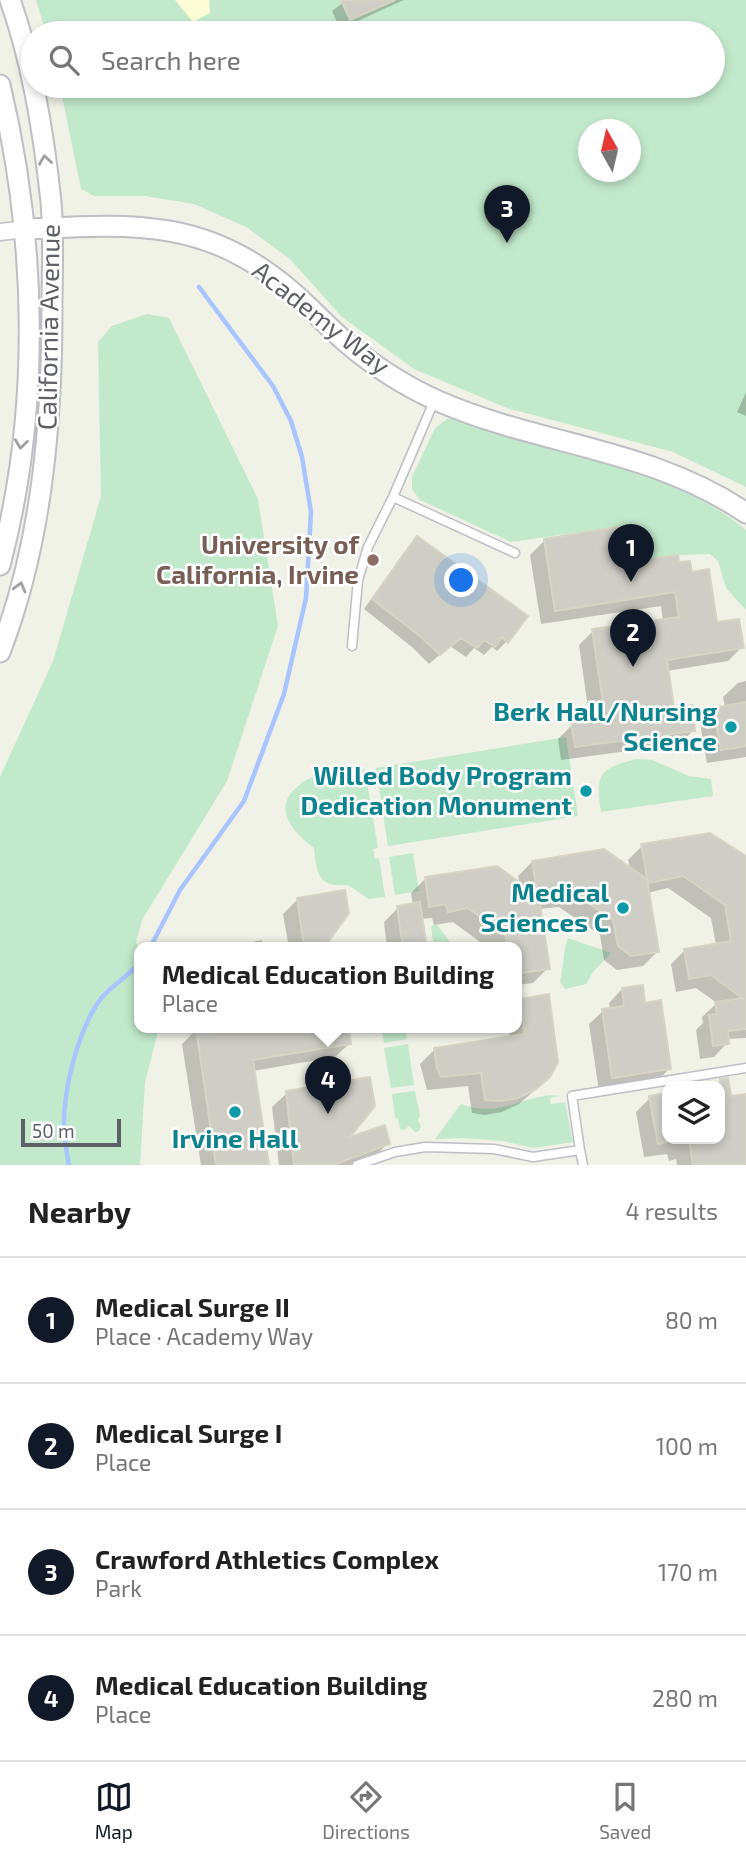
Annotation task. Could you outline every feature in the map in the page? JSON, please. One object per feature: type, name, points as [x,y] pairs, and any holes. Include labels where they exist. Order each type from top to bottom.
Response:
[{"type":"street","name":"California Avenue","points":[[10,0],[21,32]]},
{"type":"street","name":"California Avenue","points":[[0,85],[25,229],[29,325],[23,436],[11,523],[0,565]]},
{"type":"street","name":"California Avenue","points":[[0,652],[8,632],[29,552],[45,469],[52,366],[51,203],[34,98]]},
{"type":"street","name":"Academy Way","points":[[0,232],[116,225],[145,226],[218,243],[268,272],[350,346],[402,381],[435,399],[506,426],[663,469],[711,491],[746,513]]},
{"type":"lane","points":[[352,646],[358,580],[368,547],[435,399]]},
{"type":"lane","points":[[393,496],[515,554]]},
{"type":"lane","points":[[583,1165],[572,1096],[746,1068]]},
{"type":"lane","points":[[357,1165],[395,1152],[425,1147],[494,1149],[533,1157],[580,1150]]},
{"type":"shaded area","points":[[36,0],[746,0],[746,487],[673,452],[507,408],[414,369],[342,317],[290,259],[246,227],[194,204],[145,196],[94,196],[81,189],[62,98],[725,98],[725,21],[42,21]]},
{"type":"shaded area","points":[[147,314],[169,318],[258,499],[278,626],[227,781],[142,920],[134,942],[134,1033],[158,1033],[145,1082],[140,1165],[0,1165],[0,777],[53,661],[101,496],[98,342],[112,326]]},
{"type":"shaded area","points":[[456,418],[644,475],[671,485],[722,512],[746,530],[746,610],[726,588],[718,561],[710,554],[678,555],[622,563],[616,527],[511,542],[420,500],[412,489],[412,477],[435,428],[447,419]]},
{"type":"shaded area","points":[[566,737],[578,816],[388,846],[376,768]]},
{"type":"shaded area","points":[[637,759],[652,760],[689,776],[711,779],[713,796],[601,812],[599,789],[603,775],[614,766]]},
{"type":"shaded area","points":[[365,769],[378,848],[373,849],[375,859],[379,858],[385,897],[369,899],[348,885],[330,884],[321,877],[314,848],[293,828],[286,812],[289,795],[307,779]]},
{"type":"shaded area","points":[[413,853],[419,891],[395,895],[389,857]]},
{"type":"shaded area","points":[[437,925],[450,942],[433,942],[431,927]]},
{"type":"shaded area","points":[[568,938],[611,953],[586,984],[565,989],[560,982]]},
{"type":"shaded area","points":[[382,1033],[406,1033],[407,1039],[384,1043]]},
{"type":"shaded area","points":[[408,1044],[414,1085],[391,1088],[384,1048]]},
{"type":"shaded area","points":[[415,1091],[420,1116],[418,1121],[421,1126],[419,1131],[415,1132],[409,1126],[404,1130],[400,1129],[395,1117],[392,1094]]},
{"type":"shaded area","points":[[550,1095],[559,1096],[550,1098],[551,1104],[565,1102],[573,1142],[534,1148],[503,1141],[435,1139],[461,1104],[474,1108],[496,1108]]},
{"type":"sand","points":[[175,0],[209,0],[210,13],[192,21]]},
{"type":"building","points":[[341,0],[395,0],[350,20]]},
{"type":"building","points":[[617,527],[622,563],[678,555],[679,562],[690,561],[692,572],[709,569],[717,622],[739,619],[744,648],[667,660],[674,707],[692,705],[695,731],[575,747],[571,723],[605,717],[592,629],[679,617],[675,592],[555,611],[544,539]]},
{"type":"building","points":[[417,536],[528,616],[508,643],[502,637],[495,647],[484,640],[477,648],[461,638],[440,655],[372,599]]},
{"type":"building","name":"Berk Hall/Nursing Science","points":[[746,702],[746,746],[721,750],[713,708]]},
{"type":"building","points":[[710,833],[746,856],[746,1029],[728,1031],[729,1044],[713,1046],[709,1015],[717,1014],[715,1002],[742,998],[711,975],[689,979],[684,949],[731,941],[725,905],[683,876],[648,883],[641,844]]},
{"type":"building","points":[[604,849],[647,879],[659,952],[631,956],[618,946],[613,920],[574,893],[539,898],[550,969],[522,973],[522,942],[506,942],[506,936],[468,908],[448,912],[446,904],[429,907],[425,877],[497,866],[538,896],[532,861]]},
{"type":"building","points":[[345,890],[349,913],[329,942],[303,942],[297,898]]},
{"type":"building","points":[[420,902],[426,942],[402,942],[397,906]]},
{"type":"building","points":[[643,985],[645,1003],[661,1000],[671,1069],[612,1078],[602,1009],[624,1006],[622,988]]},
{"type":"building","points":[[549,994],[558,1062],[550,1077],[535,1090],[518,1098],[501,1101],[485,1100],[481,1073],[441,1077],[434,1048],[525,1034],[522,999]]},
{"type":"building","name":"Irvine Hall","points":[[197,1033],[350,1033],[351,1044],[253,1060],[269,1165],[216,1165]]},
{"type":"building","points":[[370,1077],[375,1106],[350,1137],[385,1125],[390,1144],[333,1165],[294,1165],[286,1091]]},
{"type":"building","points":[[728,1078],[731,1096],[746,1094],[746,1165],[693,1165],[690,1144],[725,1144],[725,1081],[720,1079]]},
{"type":"building","points":[[662,1094],[662,1143],[658,1144],[649,1096]]},
{"type":"waterway","points":[[153,942],[180,890],[244,801],[284,694],[306,598],[311,512],[302,457],[291,421],[273,386],[199,287]]},
{"type":"waterway","points":[[69,1165],[64,1137],[64,1113],[78,1047],[90,1017],[101,999],[134,968]]},
{"type":"place","name":"Crawford Athletics Complex","points":[[507,243]]},
{"type":"place","name":"University of California, Irvine","points":[[373,560]]},
{"type":"place","name":"Medical Surge II","points":[[631,582]]},
{"type":"place","name":"Medical Surge I","points":[[633,667]]},
{"type":"place","name":"Berk Hall/Nursing Science","points":[[731,727]]},
{"type":"place","name":"Willed Body Program Dedication Monument","points":[[586,791]]},
{"type":"place","name":"Medical Sciences C","points":[[623,908]]},
{"type":"place","name":"Irvine Hall","points":[[235,1112]]},
{"type":"place","name":"Medical Education Building","points":[[328,1114]]}]
